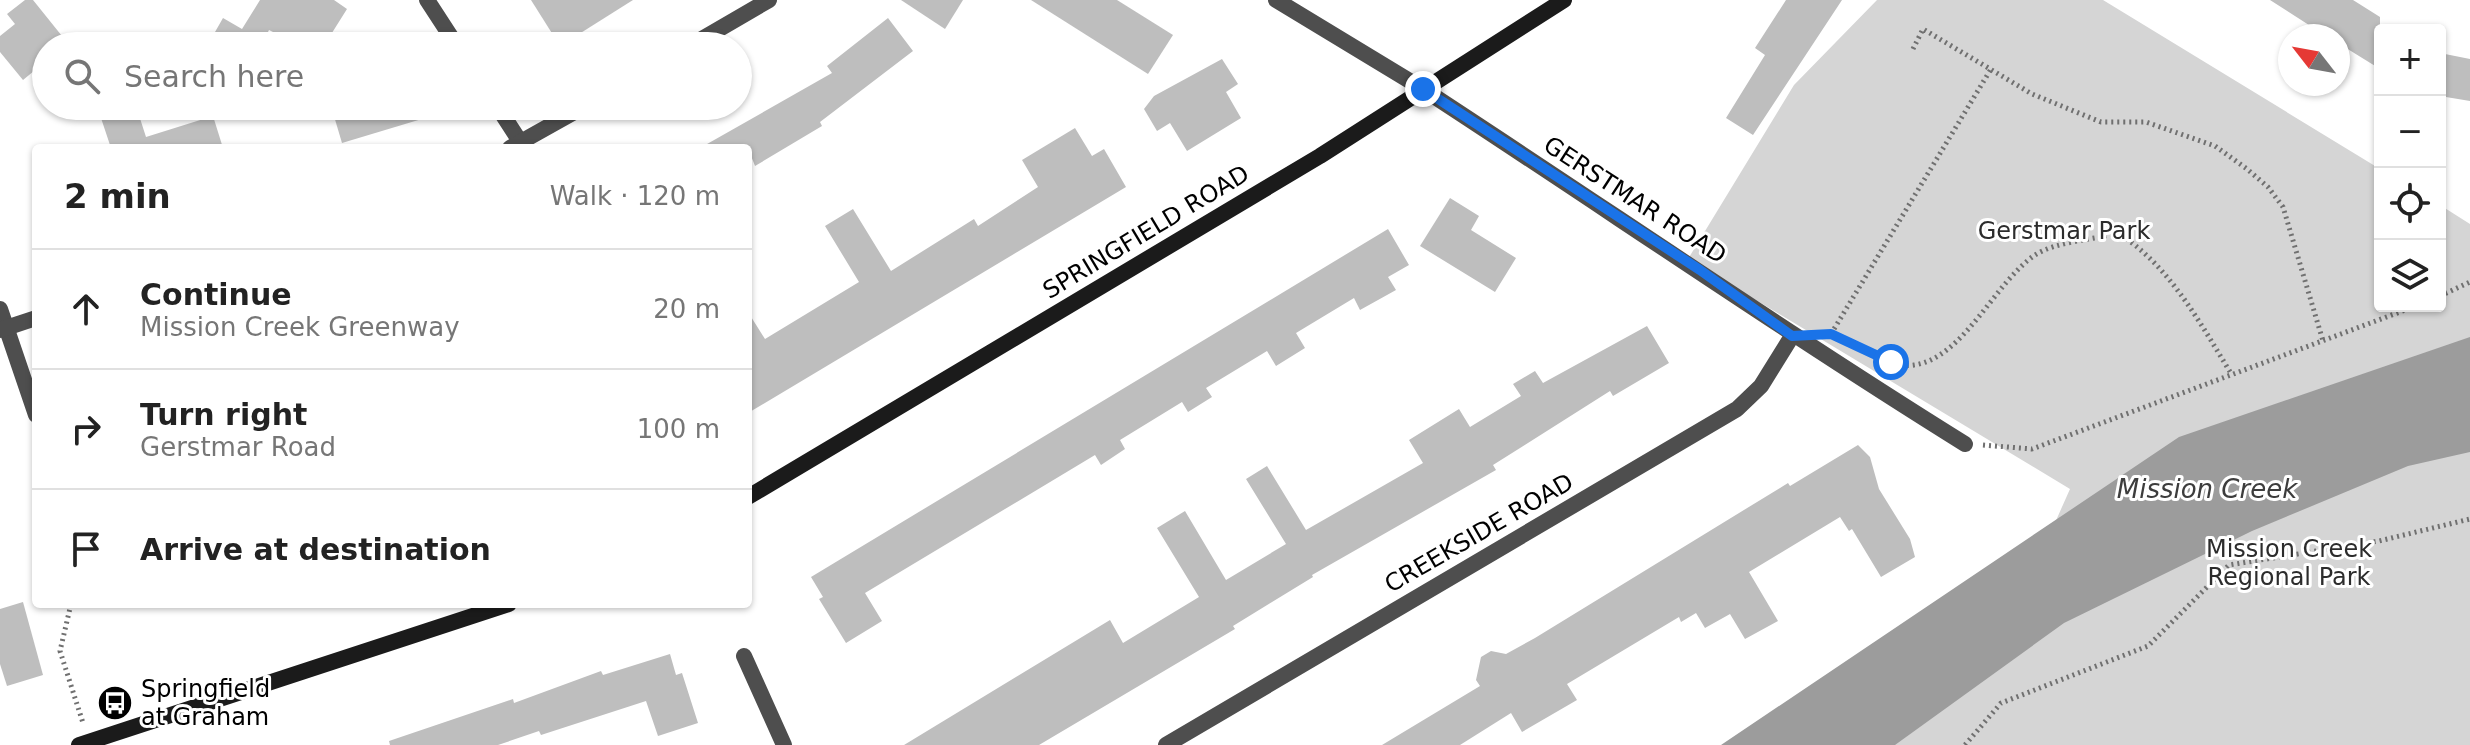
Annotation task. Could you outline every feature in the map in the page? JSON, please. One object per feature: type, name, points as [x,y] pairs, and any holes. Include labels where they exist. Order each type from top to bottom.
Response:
[{"type":"main road","name":"SPRINGFIELD ROAD","points":[[752,495],[1320,156],[1564,0]]},
{"type":"main road","points":[[84,744],[497,608]]},
{"type":"street","points":[[427,0],[448,32]]},
{"type":"street","points":[[714,32],[769,0]]},
{"type":"street","name":"GERSTMAR ROAD","points":[[1276,0],[1423,89],[1700,270],[1792,336],[1965,444]]},
{"type":"street","points":[[503,120],[514,144]]},
{"type":"street","points":[[518,144],[560,120]]},
{"type":"street","points":[[0,309],[3,329],[32,405]]},
{"type":"street","points":[[3,329],[32,319]]},
{"type":"street","name":"CREEKSIDE ROAD","points":[[1166,745],[1737,409],[1761,386],[1792,336]]},
{"type":"street","points":[[744,656],[784,745]]},
{"type":"path","points":[[1913,49],[1923,29],[2032,94],[2101,122],[2146,122],[2215,146],[2268,187],[2283,207],[2323,341]]},
{"type":"path","points":[[1831,334],[1991,69]]},
{"type":"path","points":[[1854,345],[1891,362],[1912,366],[1935,359],[1954,345],[1988,302],[2036,255],[2118,233],[2146,251],[2194,313],[2232,375]]},
{"type":"path","points":[[2446,293],[2470,282]]},
{"type":"path","points":[[1965,444],[2032,449],[2400,312]]},
{"type":"path","points":[[1792,336],[1831,334],[1842,340]]},
{"type":"path","points":[[1965,745],[2001,703],[2148,646],[2229,565],[2379,541],[2470,519]]},
{"type":"path","points":[[70,608],[60,651],[84,744]]},
{"type":"green space","points":[[1877,0],[2103,0],[2374,165],[2374,312],[2446,312],[2446,209],[2470,224],[2470,745],[1871,745],[2002,642],[2070,489],[1688,259],[1794,85]]},
{"type":"water","name":"Mission Creek","points":[[2470,337],[2470,452],[2408,466],[2252,531],[2064,623],[1895,745],[1721,745],[2179,437]]},
{"type":"building","points":[[25,0],[33,0],[59,32],[32,32],[32,73],[23,80],[0,52],[0,36],[15,24],[7,14]]},
{"type":"building","points":[[260,0],[334,0],[347,9],[333,32],[215,32],[223,18],[242,29]]},
{"type":"building","points":[[531,0],[633,0],[582,32],[551,32]]},
{"type":"building","points":[[901,0],[963,0],[945,29]]},
{"type":"building","points":[[1031,0],[1117,0],[1173,35],[1148,74]]},
{"type":"building","points":[[1786,0],[1842,0],[1753,135],[1726,118],[1765,55],[1755,48]]},
{"type":"building","points":[[2270,0],[2353,0],[2380,17],[2380,24],[2374,24],[2374,65],[2350,50],[2350,24],[2307,24]]},
{"type":"building","points":[[888,18],[913,51],[820,122],[822,126],[755,166],[752,144],[707,144],[832,73],[827,66]]},
{"type":"building","points":[[2446,54],[2470,59],[2470,101],[2446,97]]},
{"type":"building","points":[[1222,59],[1238,84],[1226,92],[1241,118],[1187,151],[1170,123],[1157,131],[1144,109],[1154,96]]},
{"type":"building","points":[[102,120],[141,120],[146,137],[200,120],[214,120],[222,144],[110,144]]},
{"type":"building","points":[[335,120],[418,120],[342,143]]},
{"type":"building","points":[[1075,128],[1092,156],[1104,149],[1126,187],[752,411],[752,318],[765,339],[859,282],[825,226],[853,209],[891,271],[974,219],[978,226],[1038,187],[1022,160]]},
{"type":"building","points":[[1450,198],[1479,216],[1471,230],[1516,258],[1495,292],[1420,246]]},
{"type":"building","points":[[1388,229],[1409,265],[1388,277],[1396,290],[1360,310],[1354,298],[1296,333],[1305,348],[1276,366],[1267,351],[1206,388],[1212,397],[1188,412],[1182,402],[1120,440],[1125,449],[1101,465],[1095,455],[865,593],[882,621],[846,643],[819,599],[823,597],[811,577]]},
{"type":"building","points":[[1647,326],[1669,363],[1613,396],[1610,391],[1493,465],[1496,470],[1312,575],[1233,626],[1235,629],[1039,745],[904,745],[1110,620],[1123,643],[1199,597],[1157,528],[1185,511],[1226,580],[1286,544],[1246,479],[1267,466],[1306,530],[1423,463],[1409,440],[1459,409],[1470,427],[1521,396],[1513,384],[1535,371],[1543,383]]},
{"type":"building","points":[[1858,445],[1870,457],[1879,489],[1910,539],[1915,557],[1881,577],[1852,529],[1849,531],[1840,517],[1749,572],[1778,621],[1745,639],[1730,614],[1705,628],[1696,613],[1681,622],[1679,617],[1567,684],[1577,700],[1522,732],[1511,713],[1460,745],[1382,745],[1480,686],[1476,680],[1481,657],[1491,651],[1506,654],[1535,638],[1788,483],[1790,486]]},
{"type":"building","points":[[23,602],[43,675],[7,686],[0,664],[0,609]]},
{"type":"building","points":[[670,654],[676,675],[682,673],[698,723],[658,736],[646,701],[541,735],[539,731],[498,745],[390,745],[389,741],[513,699],[514,703],[601,671],[603,675]]},
{"type":"place","name":"Springfield at Graham","points":[[115,703]]},
{"type":"route","points":[[1423,89],[1700,270],[1792,336],[1831,334],[1891,362]]},
{"type":"park label","name":"Gerstmar Park","points":[[2064,231]]},
{"type":"park label","name":"Mission Creek Regional Park","points":[[2289,563]]}]
